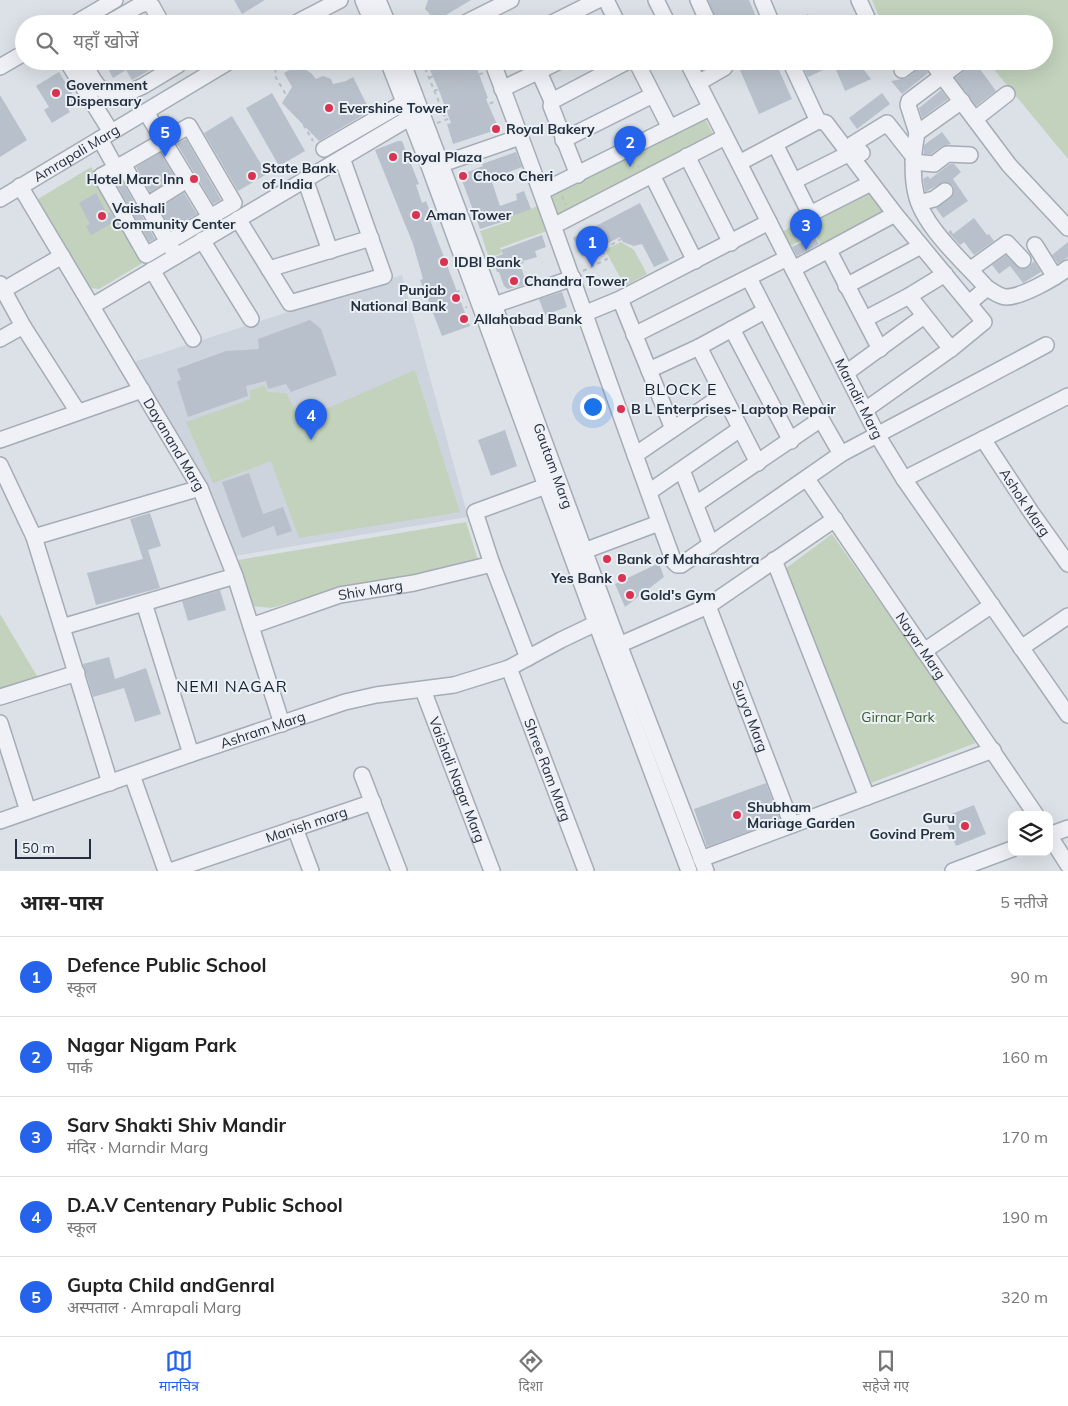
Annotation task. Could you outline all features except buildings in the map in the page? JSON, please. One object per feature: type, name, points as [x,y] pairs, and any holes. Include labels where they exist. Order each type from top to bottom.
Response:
[{"type":"street","points":[[89,15],[115,0]]},
{"type":"street","points":[[309,15],[327,4],[340,0]]},
{"type":"street","points":[[363,0],[369,15]]},
{"type":"street","points":[[378,0],[384,15]]},
{"type":"street","points":[[568,15],[598,0]]},
{"type":"street","points":[[606,0],[614,15]]},
{"type":"street","points":[[656,0],[664,15]]},
{"type":"street","points":[[698,0],[705,15]]},
{"type":"street","points":[[762,0],[768,15]]},
{"type":"street","points":[[859,0],[866,15]]},
{"type":"street","points":[[482,15],[505,1]]},
{"type":"street","points":[[123,15],[147,3],[152,6],[157,15]]},
{"type":"street","points":[[0,67],[15,58]]},
{"type":"street","points":[[72,70],[119,166],[147,205],[176,256]]},
{"type":"street","points":[[88,70],[98,87],[107,95],[117,98],[143,86],[168,70]]},
{"type":"street","points":[[178,70],[185,88]]},
{"type":"street","name":"Amrapali Marg","points":[[0,199],[215,70]]},
{"type":"street","name":"Gautam Marg","points":[[392,70],[411,117],[546,486],[604,625],[689,871]]},
{"type":"street","name":"Gautam Marg","points":[[406,70],[428,126],[584,551],[604,625],[619,645],[703,865]]},
{"type":"street","points":[[495,70],[575,275],[586,313],[674,562],[677,565],[681,565],[711,546],[841,454],[1046,344]]},
{"type":"street","points":[[504,93],[544,70]]},
{"type":"street","points":[[552,101],[611,70]]},
{"type":"street","points":[[640,70],[670,128]]},
{"type":"street","name":"Marndir Marg","points":[[692,70],[877,434],[904,479],[1068,715]]},
{"type":"street","points":[[698,83],[721,70]]},
{"type":"street","points":[[794,70],[818,120],[826,123],[855,154],[871,183],[984,322],[951,349],[866,410]]},
{"type":"street","points":[[938,70],[1010,165],[1068,228]]},
{"type":"street","points":[[951,70],[909,101],[908,105],[917,133],[913,159],[917,199],[936,232],[987,288],[1004,297],[1042,285],[1068,268]]},
{"type":"street","points":[[540,72],[552,101],[551,106],[563,140],[578,175]]},
{"type":"street","points":[[975,119],[1007,94]]},
{"type":"street","points":[[563,140],[653,96]]},
{"type":"street","points":[[917,133],[962,101]]},
{"type":"street","points":[[324,149],[405,102]]},
{"type":"street","points":[[541,192],[710,108]]},
{"type":"street","points":[[146,112],[218,231]]},
{"type":"street","points":[[92,306],[411,117]]},
{"type":"street","points":[[739,163],[818,120]]},
{"type":"street","points":[[855,154],[853,144],[887,123],[913,159],[934,164],[947,154],[970,154]]},
{"type":"street","points":[[148,254],[234,203],[189,126],[101,176],[146,255],[148,254],[154,269],[193,340]]},
{"type":"street","points":[[442,164],[520,137]]},
{"type":"street","points":[[565,216],[647,173],[687,156],[724,137]]},
{"type":"street","points":[[775,144],[810,214],[871,183]]},
{"type":"street","points":[[794,181],[855,154]]},
{"type":"street","points":[[687,156],[731,243]]},
{"type":"street","points":[[238,219],[290,303],[384,276],[342,158]]},
{"type":"street","points":[[647,173],[695,261]]},
{"type":"street","points":[[305,179],[330,251]]},
{"type":"street","points":[[147,205],[188,180]]},
{"type":"street","name":"Dayanand Marg","points":[[20,186],[200,488],[234,576],[282,724]]},
{"type":"street","points":[[634,335],[749,278],[829,251],[917,199],[934,199],[945,191]]},
{"type":"street","points":[[586,313],[620,299],[731,243],[768,222]]},
{"type":"street","points":[[269,269],[371,238]]},
{"type":"street","points":[[202,240],[251,318]]},
{"type":"street","points":[[971,269],[1008,243],[1023,260]]},
{"type":"street","points":[[1034,245],[1055,277]]},
{"type":"street","points":[[846,286],[921,246]]},
{"type":"street","points":[[829,251],[880,349]]},
{"type":"street","points":[[62,256],[1,289],[78,412]]},
{"type":"street","points":[[866,319],[945,274]]},
{"type":"street","points":[[494,305],[575,275]]},
{"type":"street","points":[[749,278],[821,419],[841,454]]},
{"type":"street","points":[[969,303],[987,288]]},
{"type":"street","points":[[909,296],[951,349]]},
{"type":"street","points":[[620,299],[672,429]]},
{"type":"street","points":[[649,370],[699,347],[765,310]]},
{"type":"street","points":[[846,373],[924,316]]},
{"type":"street","points":[[0,339],[23,326]]},
{"type":"street","points":[[732,329],[791,440]]},
{"type":"street","points":[[699,347],[758,463]]},
{"type":"street","points":[[0,440],[142,390]]},
{"type":"street","points":[[636,455],[722,395]]},
{"type":"street","points":[[904,479],[1068,396]]},
{"type":"street","points":[[696,504],[821,419]]},
{"type":"street","points":[[649,492],[740,429]]},
{"type":"street","name":"Ashok Marg","points":[[983,439],[1068,564]]},
{"type":"street","points":[[0,465],[34,536],[110,783]]},
{"type":"street","points":[[682,470],[711,546]]},
{"type":"street","name":"Nayar Marg","points":[[807,479],[1033,811]]},
{"type":"street","points":[[528,658],[492,564],[475,512],[546,486]]},
{"type":"street","points":[[34,536],[200,488]]},
{"type":"street","points":[[619,645],[708,606],[835,519]]},
{"type":"street","points":[[584,551],[660,523]]},
{"type":"street","points":[[774,560],[866,797]]},
{"type":"street","name":"Shiv Marg","points":[[251,626],[340,595],[414,584],[492,564]]},
{"type":"street","points":[[62,627],[234,576]]},
{"type":"street","points":[[144,603],[191,754]]},
{"type":"street","points":[[924,651],[992,605]]},
{"type":"street","name":"Surya Marg","points":[[708,606],[792,825]]},
{"type":"street","points":[[1022,648],[1068,616]]},
{"type":"street","name":"Ashram Marg","points":[[0,821],[352,700],[454,685],[509,668],[528,658],[563,648],[604,625]]},
{"type":"street","name":"Shree Ram Marg","points":[[509,668],[586,871]]},
{"type":"street","points":[[0,697],[77,673]]},
{"type":"street","name":"Vaishali Nagar Marg","points":[[423,690],[492,871]]},
{"type":"street","points":[[0,723],[28,811]]},
{"type":"street","points":[[703,865],[792,825],[993,750]]},
{"type":"street","points":[[132,775],[166,871]]},
{"type":"street","points":[[362,775],[399,871]]},
{"type":"street","name":"Manish marg","points":[[170,871],[373,802]]},
{"type":"street","points":[[296,828],[311,871]]},
{"type":"street","points":[[1053,834],[1068,828]]},
{"type":"street","points":[[1053,841],[1068,865]]},
{"type":"street","points":[[953,871],[1008,850]]},
{"type":"path","points":[[276,70],[275,76],[311,140],[324,149]]},
{"type":"path","points":[[426,70],[446,120]]},
{"type":"path","points":[[429,78],[449,70]]},
{"type":"path","points":[[434,91],[482,70]]},
{"type":"path","points":[[428,126],[446,120],[504,93]]},
{"type":"path","points":[[621,153],[647,173]]},
{"type":"path","points":[[560,191],[565,216]]},
{"type":"path","points":[[575,275],[607,259],[602,250],[621,239]]},
{"type":"path","points":[[456,292],[459,291],[461,295],[462,298],[459,299]]},
{"type":"path","points":[[446,317],[445,315],[479,302]]},
{"type":"shaded area","points":[[402,275],[468,517],[235,556],[134,362]]},
{"type":"green space","points":[[872,0],[1068,0],[1068,159],[994,70],[1053,70],[1053,15],[878,15]]},
{"type":"green space","points":[[703,115],[714,136],[558,220],[548,194]]},
{"type":"green space","points":[[91,167],[146,261],[99,289],[91,288],[38,199]]},
{"type":"green space","points":[[867,186],[886,217],[824,251],[815,235],[787,247],[780,233]]},
{"type":"green space","points":[[538,206],[547,231],[500,248],[502,253],[489,258],[480,231],[507,222],[507,218]]},
{"type":"green space","points":[[621,242],[634,250],[647,274],[625,286],[605,250]]},
{"type":"green space","points":[[415,370],[460,512],[299,538],[271,461],[213,483],[186,422],[251,399],[249,391],[264,385],[268,392],[286,393],[301,420]]},
{"type":"green space","points":[[466,522],[478,560],[431,575],[343,587],[271,608],[252,606],[238,560]]},
{"type":"green space","name":"Girnar Park","points":[[832,534],[978,742],[871,783],[785,569]]},
{"type":"green space","points":[[0,614],[43,686],[0,703]]},
{"type":"place","name":"Government Dispensary","points":[[56,93]]},
{"type":"place","name":"Evershine Tower","points":[[329,108]]},
{"type":"place","name":"Royal Bakery","points":[[496,129]]},
{"type":"place","name":"Gupta Child andGenral","points":[[165,157]]},
{"type":"place","name":"Royal Plaza","points":[[393,157]]},
{"type":"place","name":"Nagar Nigam Park","points":[[630,167]]},
{"type":"place","name":"State Bank of India","points":[[252,176]]},
{"type":"place","name":"Choco Cheri","points":[[463,176]]},
{"type":"place","name":"Hotel Marc Inn","points":[[194,179]]},
{"type":"place","name":"Aman Tower","points":[[416,215]]},
{"type":"place","name":"Vaishali Community Center","points":[[102,216]]},
{"type":"place","name":"Sarv Shakti Shiv Mandir","points":[[806,250]]},
{"type":"place","name":"IDBI Bank","points":[[444,262]]},
{"type":"place","name":"Defence Public School","points":[[592,267]]},
{"type":"place","name":"Chandra Tower","points":[[514,281]]},
{"type":"place","name":"Punjab National Bank","points":[[456,298]]},
{"type":"place","name":"Allahabad Bank","points":[[464,319]]},
{"type":"place","name":"B L Enterprises- Laptop Repair","points":[[621,409]]},
{"type":"place","name":"D.A.V Centenary Public School","points":[[311,440]]},
{"type":"place","name":"Bank of Maharashtra","points":[[607,559]]},
{"type":"place","name":"Yes Bank","points":[[622,578]]},
{"type":"place","name":"Gold's Gym","points":[[630,595]]},
{"type":"place","name":"Shubham Mariage Garden","points":[[737,815]]},
{"type":"place","name":"Guru Govind Prem","points":[[965,826]]},
{"type":"district","name":"BLOCK E","points":[[681,389]]},
{"type":"district","name":"NEMI NAGAR","points":[[232,686]]}]
